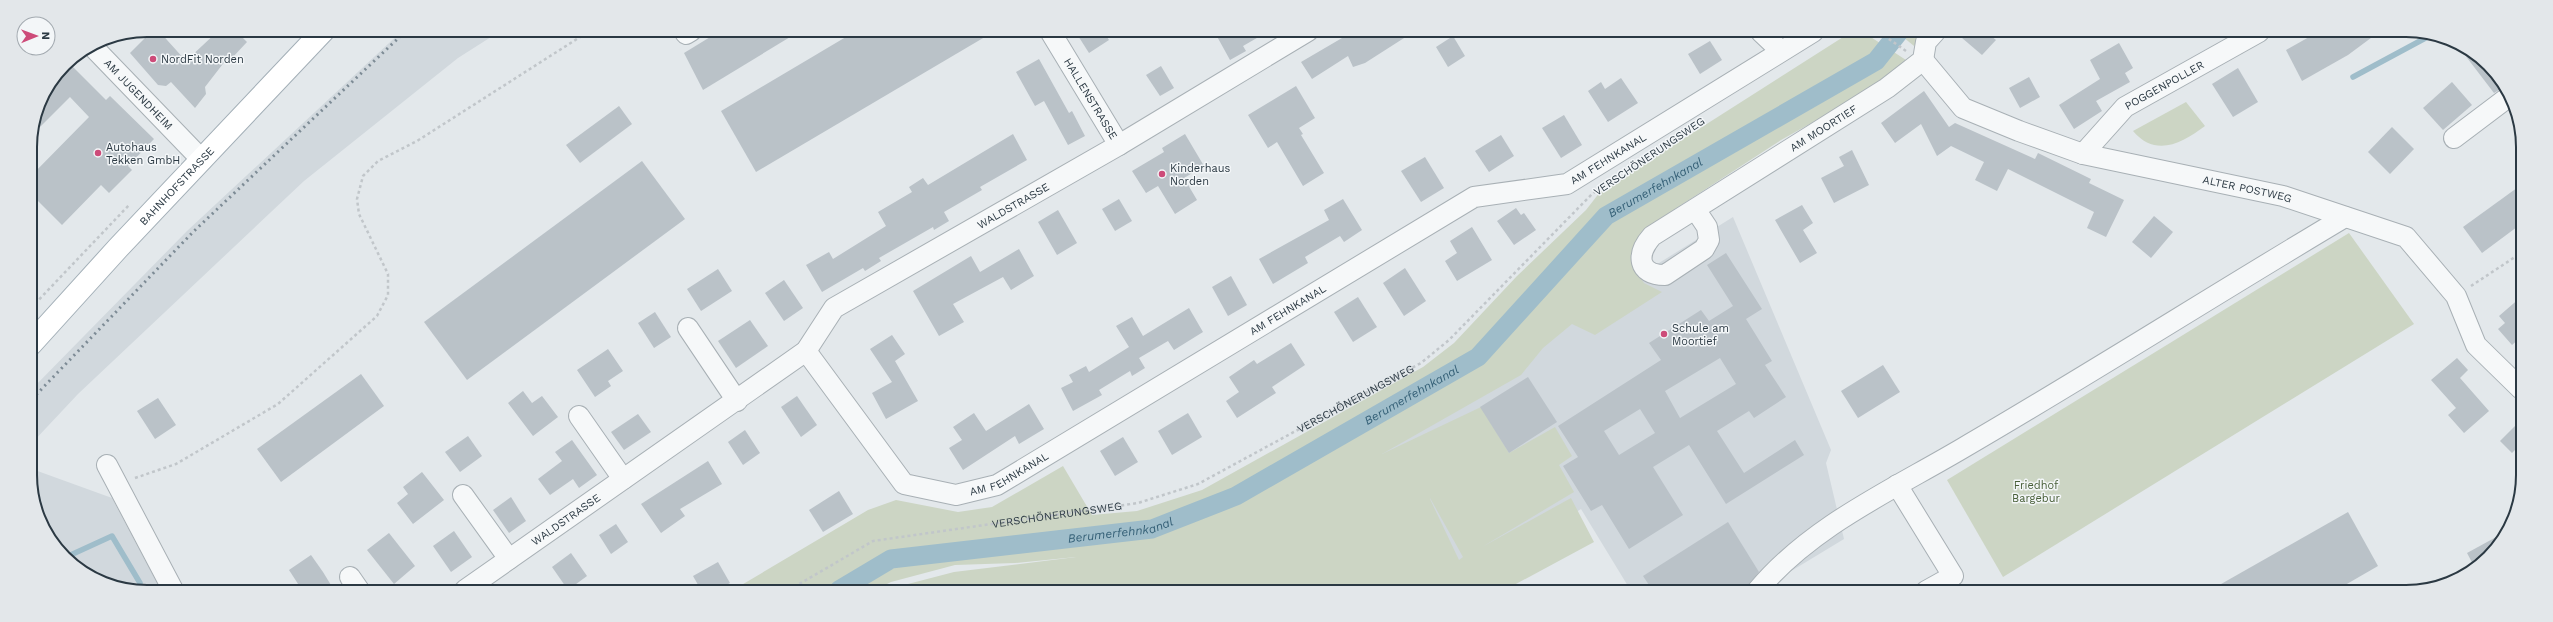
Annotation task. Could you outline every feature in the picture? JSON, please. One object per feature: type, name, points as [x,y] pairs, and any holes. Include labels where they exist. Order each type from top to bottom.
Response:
[{"type":"main road","name":"BAHNHOFSTRASSE","points":[[37,337],[118,248],[317,37]]},
{"type":"street","name":"HALLENSTRASSE","points":[[1054,37],[1119,145]]},
{"type":"street","name":"WALDSTRASSE","points":[[472,585],[737,401],[806,351],[834,308],[1119,145],[1298,37]]},
{"type":"street","points":[[1766,37],[1781,52]]},
{"type":"street","name":"AM FEHNKANAL","points":[[806,351],[904,484],[956,495],[998,486],[1474,197],[1567,184],[1805,37]]},
{"type":"street","points":[[1916,57],[1930,37]]},
{"type":"street","name":"POGGENPOLLER","points":[[2083,154],[2125,107],[2250,37]]},
{"type":"street","name":"AM JUGENDHEIM","points":[[95,50],[202,160]]},
{"type":"street","name":"ALTER POSTWEG","points":[[1916,57],[1963,108],[2083,154],[2283,196],[2406,238],[2456,296],[2476,345],[2516,384]]},
{"type":"street","name":"AM MOORTIEF","points":[[1695,209],[1886,88],[1916,57]]},
{"type":"street","points":[[2454,138],[2505,99]]},
{"type":"street","points":[[1762,585],[1777,567],[1852,512],[1963,448],[2344,217]]},
{"type":"street","points":[[688,328],[737,401]]},
{"type":"street","points":[[579,416],[623,479]]},
{"type":"street","points":[[107,465],[170,585]]},
{"type":"street","points":[[1897,485],[1953,576],[1937,585]]},
{"type":"street","points":[[463,495],[509,559]]},
{"type":"path","points":[[117,484],[176,464],[278,404],[377,316],[388,295],[388,274],[371,242],[359,214],[357,199],[363,176],[378,161],[417,141],[580,37]]},
{"type":"path","points":[[1886,37],[1916,57]]},
{"type":"path","name":"VERSCHÖNERUNGSWEG","points":[[798,585],[873,541],[1138,503],[1198,484],[1421,363],[1450,340],[1592,194],[1611,181]]},
{"type":"path","points":[[37,302],[135,198]]},
{"type":"path","points":[[2456,296],[2516,256]]},
{"type":"shaded area","points":[[395,37],[491,37],[458,58],[304,181],[78,394],[37,438],[37,384],[187,231]]},
{"type":"shaded area","name":"Schule am Moortief","points":[[1733,217],[1831,450],[1826,463],[1844,539],[1768,585],[1627,585],[1581,509],[1464,585],[1449,585],[1334,465]]},
{"type":"shaded area","points":[[37,471],[112,498],[158,585],[139,585],[111,579],[98,574],[74,558],[60,542],[48,524],[39,497]]},
{"type":"green space","points":[[1843,37],[1871,37],[1906,60],[1876,87],[1781,140],[1675,209],[1642,236],[1634,269],[1644,283],[1662,292],[1595,335],[1572,324],[1543,348],[1521,375],[1382,454],[1481,407],[1509,453],[1555,427],[1572,456],[1559,465],[1574,492],[1482,547],[1571,498],[1594,542],[1514,585],[904,585],[954,572],[1076,557],[1015,563],[955,565],[891,582],[885,585],[741,585],[868,510],[896,500],[958,512],[992,507],[1063,466],[1092,515],[1137,511],[1202,490],[1423,367],[1454,343],[1517,276],[1586,210],[1600,192]],"holes":[[[1430,498],[1463,557],[1459,560],[1430,499]]]},
{"type":"green space","points":[[1903,37],[1918,37],[1914,46]]},
{"type":"green space","points":[[2186,102],[2205,126],[2187,138],[2169,145],[2160,146],[2151,144],[2142,139],[2133,131]]},
{"type":"green space","name":"Friedhof Bargebur","points":[[2349,233],[2414,324],[2003,577],[1947,480]]},
{"type":"building","points":[[146,37],[164,37],[186,61],[212,37],[242,37],[247,42],[232,58],[229,56],[205,87],[206,94],[195,108],[171,82],[166,86],[158,85],[130,53]]},
{"type":"building","points":[[710,37],[790,37],[703,90],[684,53]]},
{"type":"building","points":[[846,37],[985,37],[756,172],[721,111]]},
{"type":"building","points":[[1079,37],[1107,37],[1109,40],[1089,53]]},
{"type":"building","points":[[1217,37],[1259,37],[1243,46],[1246,51],[1230,60]]},
{"type":"building","points":[[1344,37],[1406,37],[1365,63],[1353,67],[1348,56],[1312,79],[1301,62]]},
{"type":"building","points":[[1454,37],[1465,56],[1448,67],[1436,47]]},
{"type":"building","points":[[1961,37],[1992,37],[1996,40],[1982,55]]},
{"type":"building","points":[[2309,37],[2372,37],[2348,55],[2302,81],[2286,50]]},
{"type":"building","points":[[1710,41],[1722,60],[1700,74],[1688,54]]},
{"type":"building","points":[[2119,43],[2133,68],[2125,73],[2130,82],[2096,101],[2102,111],[2074,129],[2059,105],[2100,79],[2090,60]]},
{"type":"building","points":[[2464,54],[2484,69],[2493,80],[2499,90],[2494,93]]},
{"type":"building","points":[[1039,59],[1069,113],[1072,111],[1085,136],[1068,145],[1044,101],[1035,106],[1016,72]]},
{"type":"building","name":"Autohaus Tekken GmbH","points":[[72,66],[106,100],[110,96],[154,139],[128,166],[132,170],[109,193],[101,185],[62,225],[37,200],[37,170],[89,117],[70,97],[39,128],[48,98],[64,74]]},
{"type":"building","points":[[1161,66],[1174,88],[1160,96],[1146,75]]},
{"type":"building","points":[[2238,68],[2258,102],[2233,117],[2212,84]]},
{"type":"building","points":[[2029,77],[2040,97],[2020,108],[2009,88]]},
{"type":"building","points":[[1621,78],[1638,103],[1608,122],[1588,91],[1601,82],[1605,89]]},
{"type":"building","points":[[2452,82],[2472,105],[2443,130],[2423,108]]},
{"type":"building","points":[[1296,86],[1315,118],[1299,128],[1303,134],[1301,135],[1324,173],[1303,186],[1277,142],[1268,148],[1248,115]]},
{"type":"building","points":[[1924,91],[1949,127],[1955,123],[2035,159],[2038,153],[2091,179],[2089,183],[2124,200],[2106,237],[2087,228],[2094,212],[2008,169],[1997,191],[1975,180],[1984,162],[1951,146],[1937,156],[1921,124],[1895,143],[1881,123]]},
{"type":"building","points":[[619,106],[632,124],[580,163],[566,145]]},
{"type":"building","points":[[1564,115],[1582,145],[1561,158],[1542,128]]},
{"type":"building","points":[[2392,127],[2414,149],[2390,174],[2368,152]]},
{"type":"building","points":[[1013,134],[1027,160],[980,187],[982,190],[944,212],[949,221],[934,230],[933,227],[879,258],[881,261],[865,271],[863,268],[822,292],[806,265],[829,252],[833,259],[886,226],[878,212],[912,192],[909,187],[923,178],[928,185]]},
{"type":"building","name":"Kinderhaus Norden","points":[[1185,134],[1204,166],[1184,178],[1197,200],[1175,214],[1158,186],[1146,193],[1132,171],[1164,152],[1162,148]]},
{"type":"building","points":[[1501,135],[1514,156],[1489,172],[1475,151]]},
{"type":"building","points":[[1852,150],[1869,185],[1834,203],[1821,178],[1844,166],[1839,157]]},
{"type":"building","points":[[1425,157],[1444,188],[1421,202],[1401,171]]},
{"type":"building","points":[[642,161],[685,219],[467,380],[424,322]]},
{"type":"building","points":[[2516,189],[2516,228],[2482,253],[2463,227]]},
{"type":"building","points":[[1119,199],[1132,221],[1115,231],[1102,209]]},
{"type":"building","points":[[1343,199],[1362,230],[1344,242],[1340,236],[1305,257],[1308,263],[1273,284],[1259,259],[1329,220],[1324,210]]},
{"type":"building","points":[[1802,205],[1813,223],[1803,230],[1817,253],[1800,263],[1775,220]]},
{"type":"building","points":[[1516,208],[1521,215],[1524,213],[1536,230],[1514,245],[1497,221]]},
{"type":"building","points":[[1058,210],[1077,243],[1057,255],[1038,222]]},
{"type":"building","points":[[2154,216],[2173,232],[2151,258],[2132,242]]},
{"type":"building","points":[[1472,227],[1492,260],[1457,281],[1445,261],[1457,253],[1450,241]]},
{"type":"building","points":[[1019,249],[1034,276],[1011,290],[1003,277],[953,304],[964,322],[939,336],[913,291],[971,256],[980,272]]},
{"type":"building","name":"Schule am Moortief","points":[[1726,253],[1762,309],[1746,319],[1772,361],[1765,365],[1786,397],[1754,418],[1749,411],[1717,431],[1744,473],[1795,440],[1804,455],[1726,504],[1689,445],[1653,467],[1683,515],[1629,549],[1602,505],[1591,511],[1563,466],[1578,457],[1558,426],[1661,360],[1649,343],[1701,310],[1709,321],[1733,306],[1707,265]],"holes":[[[1720,358],[1736,384],[1680,418],[1665,391]],[[1640,409],[1655,433],[1619,455],[1604,431]]]},
{"type":"building","points":[[1405,268],[1426,301],[1404,316],[1383,283]]},
{"type":"building","points":[[718,269],[732,291],[701,311],[687,289]]},
{"type":"building","points":[[1231,276],[1247,305],[1228,316],[1212,287]]},
{"type":"building","points":[[784,280],[803,308],[784,321],[765,293]]},
{"type":"building","points":[[1358,297],[1377,327],[1353,342],[1334,312]]},
{"type":"building","points":[[2516,301],[2516,341],[2512,345],[2498,329],[2505,323],[2499,316]]},
{"type":"building","points":[[1189,308],[1203,332],[1174,350],[1168,341],[1139,358],[1145,368],[1132,376],[1130,371],[1099,390],[1102,395],[1073,411],[1061,388],[1073,382],[1069,375],[1086,366],[1089,372],[1129,347],[1116,326],[1132,317],[1143,336]]},
{"type":"building","points":[[655,312],[671,337],[654,348],[638,323]]},
{"type":"building","points":[[750,320],[768,346],[736,368],[718,341]]},
{"type":"building","points":[[892,335],[905,354],[895,361],[918,401],[886,419],[872,393],[892,382],[870,349]]},
{"type":"building","points":[[1291,343],[1305,365],[1272,387],[1276,393],[1237,418],[1226,401],[1239,392],[1229,377],[1254,360],[1257,364]]},
{"type":"building","points":[[608,349],[623,371],[608,381],[611,386],[595,397],[577,370]]},
{"type":"building","points":[[2457,358],[2468,370],[2460,378],[2489,411],[2464,433],[2448,415],[2456,408],[2431,380]]},
{"type":"building","points":[[1883,365],[1900,392],[1858,418],[1841,391]]},
{"type":"building","points":[[361,374],[384,406],[281,482],[257,449]]},
{"type":"building","points":[[1528,377],[1557,422],[1509,453],[1480,407]]},
{"type":"building","points":[[523,391],[532,403],[542,396],[558,417],[533,436],[508,403]]},
{"type":"building","points":[[797,396],[817,425],[801,437],[781,407]]},
{"type":"building","points":[[158,398],[176,425],[155,439],[137,411]]},
{"type":"building","points":[[1029,404],[1044,429],[1019,444],[1015,436],[963,470],[949,448],[962,440],[953,427],[974,413],[986,431]]},
{"type":"building","points":[[1188,413],[1202,437],[1172,455],[1158,431]]},
{"type":"building","points":[[638,414],[651,432],[624,450],[611,432]]},
{"type":"building","points":[[2516,425],[2516,449],[2512,453],[2500,441]]},
{"type":"building","points":[[745,430],[760,453],[743,465],[728,442]]},
{"type":"building","points":[[468,436],[482,456],[460,472],[445,452]]},
{"type":"building","points":[[1123,437],[1138,462],[1115,476],[1100,451]]},
{"type":"building","points":[[572,440],[597,475],[579,488],[573,479],[550,495],[538,479],[562,461],[555,452]]},
{"type":"building","points":[[708,461],[722,484],[680,509],[685,516],[661,533],[641,504]]},
{"type":"building","points":[[422,472],[444,500],[413,524],[397,503],[408,494],[403,487]]},
{"type":"building","points":[[839,491],[853,514],[823,532],[809,510]]},
{"type":"building","points":[[511,497],[526,521],[509,533],[493,510]]},
{"type":"building","points":[[2348,512],[2378,566],[2345,585],[2219,585]]},
{"type":"building","points":[[1728,522],[1759,572],[1748,585],[1649,585],[1643,576]]},
{"type":"building","points":[[616,524],[628,542],[611,554],[599,535]]},
{"type":"building","points":[[454,531],[472,557],[451,572],[433,546]]},
{"type":"building","points":[[389,533],[415,566],[394,584],[367,550]]},
{"type":"building","points":[[2498,536],[2489,548],[2472,563],[2467,553]]},
{"type":"building","points":[[571,553],[587,576],[575,585],[565,585],[552,567]]},
{"type":"building","points":[[311,555],[331,585],[299,585],[289,570]]},
{"type":"building","points":[[718,562],[730,583],[726,585],[698,585],[693,576]]},
{"type":"waterway","name":"Berumerfehnkanal","points":[[847,585],[891,559],[1152,529],[1236,496],[1478,357],[1606,216],[1876,61],[1895,37]]},
{"type":"waterway","points":[[2353,77],[2425,39]]},
{"type":"waterway","points":[[71,555],[112,536],[140,583]]},
{"type":"railway","points":[[37,394],[193,232],[400,37]]},
{"type":"place","name":"NordFit Norden","points":[[153,59]]},
{"type":"place","name":"Autohaus Tekken GmbH","points":[[98,153]]},
{"type":"place","name":"Kinderhaus Norden","points":[[1162,174]]},
{"type":"place","name":"Schule am Moortief","points":[[1664,334]]}]
